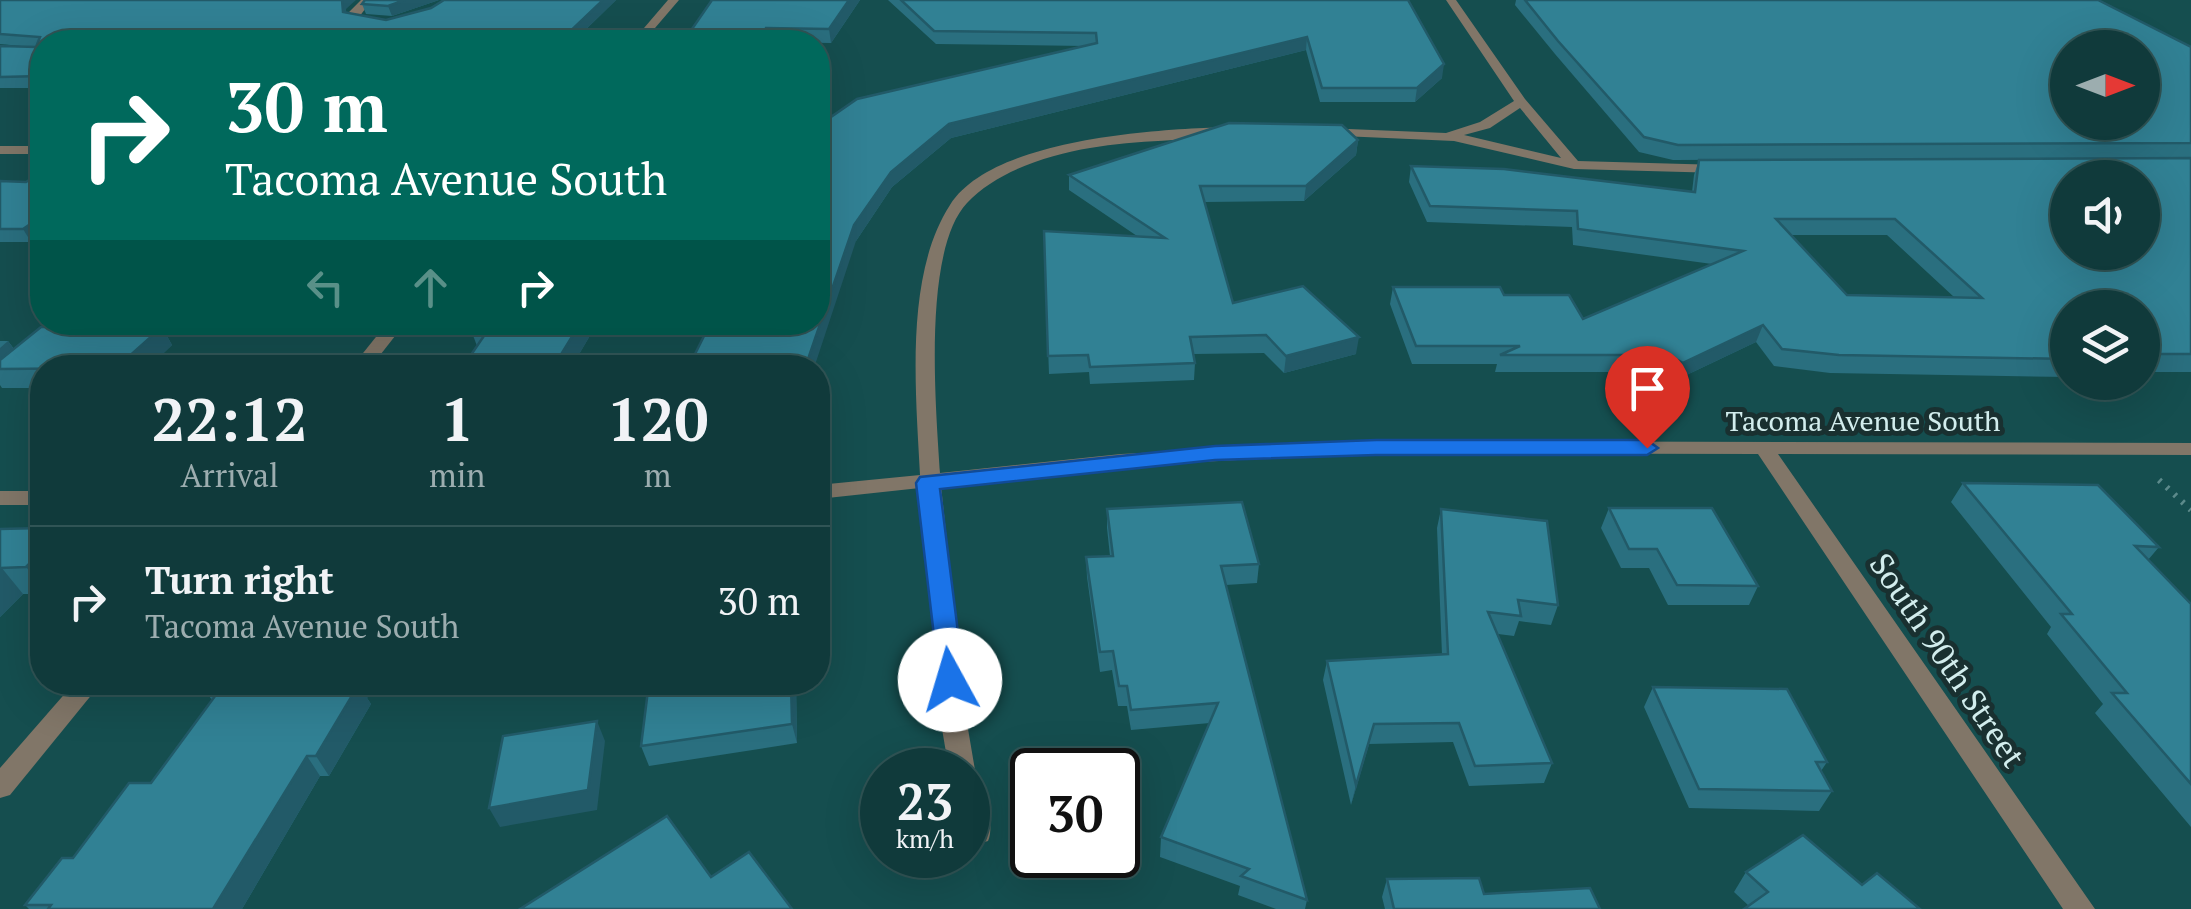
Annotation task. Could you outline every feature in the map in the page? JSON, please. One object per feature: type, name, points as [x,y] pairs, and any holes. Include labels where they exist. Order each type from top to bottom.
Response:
[{"type":"street","points":[[368,0],[354,12],[353,19],[390,22]]},
{"type":"street","points":[[648,30],[674,0]]},
{"type":"street","points":[[1451,0],[1521,102],[1574,165]]},
{"type":"street","points":[[1446,136],[1485,125],[1521,102]]},
{"type":"street","points":[[959,748],[928,483],[928,294],[939,235],[957,204],[978,186],[1080,144],[1175,132],[1253,131]]},
{"type":"street","points":[[1310,131],[1446,136],[1574,165],[1743,169]]},
{"type":"street","points":[[0,150],[30,150]]},
{"type":"street","points":[[371,355],[387,335]]},
{"type":"street","name":"Tacoma Avenue South","points":[[830,491],[1215,453],[1376,448],[2191,449]]},
{"type":"street","name":"South 90th Street","points":[[1763,448],[2080,909]]},
{"type":"street","points":[[0,498],[30,498]]},
{"type":"street","points":[[0,788],[79,695]]},
{"type":"building","points":[[0,0],[342,0],[343,12],[386,20],[431,8],[444,0],[603,0],[572,30],[30,30],[30,36],[0,34]]},
{"type":"building","points":[[365,0],[405,0],[388,6],[362,4]]},
{"type":"building","points":[[712,0],[849,0],[829,29],[691,30]]},
{"type":"building","points":[[901,0],[1408,0],[1444,64],[1417,88],[1322,88],[1307,37],[949,124],[891,172],[854,225],[830,295],[830,118],[857,99],[1097,43],[1096,33],[934,31]]},
{"type":"building","points":[[1525,0],[2098,0],[2157,30],[2050,30],[2050,140],[2160,140],[2160,31],[2191,47],[2191,143],[1678,145],[1644,137]]},
{"type":"building","points":[[0,46],[30,47],[30,76],[0,77]]},
{"type":"building","points":[[1229,123],[1342,125],[1358,140],[1306,186],[1200,186],[1233,303],[1303,286],[1359,337],[1286,356],[1266,335],[1190,337],[1195,363],[1090,367],[1088,355],[1048,356],[1044,231],[1165,238],[1069,175]]},
{"type":"building","points":[[2191,158],[2191,354],[2160,354],[2160,290],[2050,290],[2050,359],[1839,355],[1782,349],[1763,325],[1683,363],[1669,355],[1500,355],[1520,346],[1416,346],[1393,287],[1500,287],[1504,295],[1569,295],[1583,319],[1743,251],[1578,229],[1577,211],[1430,206],[1411,166],[1504,169],[1695,192],[1699,160]],"holes":[[[1776,219],[1895,219],[1982,298],[1847,295]]]},
{"type":"building","points":[[30,180],[30,224],[23,229],[0,229],[0,181]]},
{"type":"building","points":[[31,335],[153,335],[131,355],[30,355],[30,369],[0,369],[0,360]]},
{"type":"building","points":[[485,335],[573,335],[561,355],[471,355]]},
{"type":"building","points":[[704,335],[816,335],[809,355],[694,355]]},
{"type":"building","points":[[1963,483],[2098,485],[2159,547],[2135,546],[2191,604],[2191,784],[2112,693],[2127,693],[2061,614],[2072,614]]},
{"type":"building","points":[[1242,502],[1259,564],[1221,566],[1307,900],[1241,876],[1249,869],[1161,837],[1218,703],[1131,710],[1127,686],[1119,686],[1113,651],[1100,652],[1086,557],[1113,556],[1107,509]]},
{"type":"building","points":[[1609,508],[1712,508],[1758,586],[1677,585],[1657,549],[1629,549]]},
{"type":"building","points":[[1441,509],[1547,521],[1558,605],[1518,600],[1521,616],[1488,612],[1552,763],[1475,766],[1459,723],[1374,724],[1356,785],[1327,661],[1448,654]]},
{"type":"building","points":[[30,528],[30,563],[26,567],[0,568],[0,529]]},
{"type":"building","points":[[1653,687],[1787,689],[1827,762],[1816,762],[1832,791],[1699,789]]},
{"type":"building","points":[[216,695],[352,695],[316,756],[307,756],[213,909],[48,909],[51,905],[25,905],[62,858],[73,858],[129,783],[151,783]]},
{"type":"building","points":[[647,695],[791,695],[792,724],[641,746]]},
{"type":"building","points":[[597,721],[588,790],[489,808],[503,736]]},
{"type":"building","points":[[667,816],[711,877],[749,852],[792,909],[520,909]]},
{"type":"building","points":[[1803,835],[1862,885],[1877,873],[1920,909],[1744,909],[1768,892],[1746,872]]},
{"type":"building","points":[[1479,878],[1484,894],[1590,888],[1600,909],[1394,909],[1387,879]]},
{"type":"route","points":[[950,680],[928,483],[1215,453],[1376,448],[1647,448]]}]
